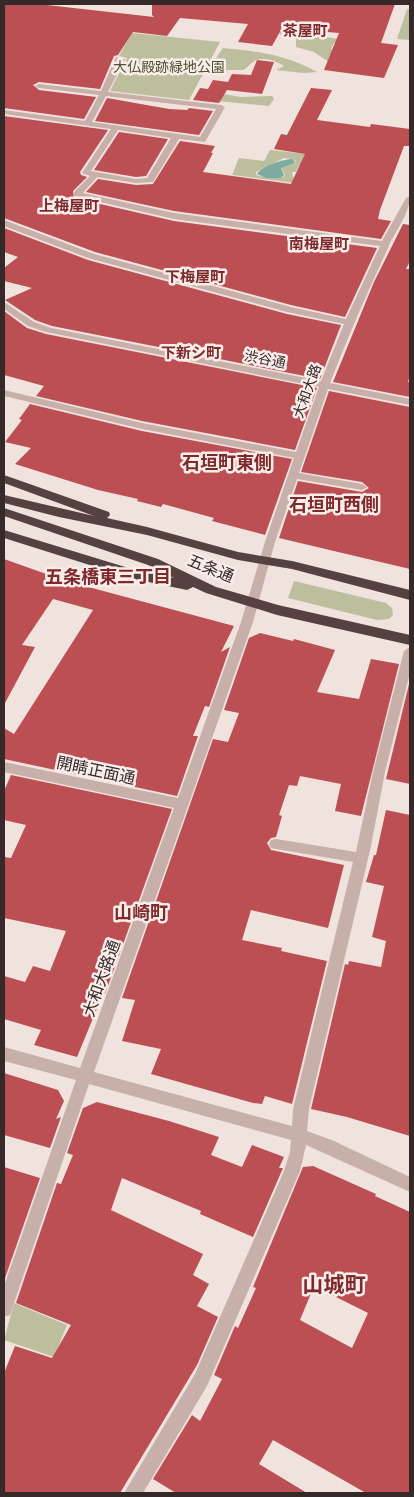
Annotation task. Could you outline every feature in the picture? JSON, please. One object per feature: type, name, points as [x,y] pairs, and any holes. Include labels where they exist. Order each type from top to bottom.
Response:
[{"type":"highway","points":[[4,479],[147,531]]},
{"type":"highway","name":"五条通","points":[[4,499],[59,513],[147,531],[238,556],[292,565],[410,595]]},
{"type":"highway","name":"五条通","points":[[4,512],[153,562],[211,590],[278,610],[410,640]]},
{"type":"highway","points":[[4,534],[134,574],[211,590]]},
{"type":"street","points":[[88,123],[122,59],[119,59]]},
{"type":"street","points":[[4,112],[202,140],[221,107],[39,86]]},
{"type":"street","points":[[116,127],[86,173],[136,181],[150,180],[176,136]]},
{"type":"street","points":[[96,174],[77,194],[174,216],[386,243]]},
{"type":"street","name":"大和大路","points":[[253,602],[265,560],[324,384],[349,322],[386,243],[410,198]]},
{"type":"street","points":[[4,223],[92,256],[290,310],[349,322]]},
{"type":"street","name":"渋谷通","points":[[4,304],[28,322],[49,330],[410,402]]},
{"type":"street","points":[[4,392],[142,426],[299,456]]},
{"type":"street","points":[[293,476],[362,488]]},
{"type":"street","name":"大和大路通","points":[[4,1309],[253,602]]},
{"type":"street","points":[[133,1493],[201,1380],[292,1171],[298,1152],[302,1110],[361,858],[379,772],[410,651]]},
{"type":"street","name":"開睛正面通","points":[[4,768],[181,804]]},
{"type":"street","points":[[276,844],[361,858]]},
{"type":"street","points":[[4,1054],[299,1135],[329,1146],[410,1185]]},
{"type":"green space","points":[[407,9],[410,9],[410,40],[397,39]]},
{"type":"green space","points":[[278,31],[340,39],[338,43],[334,43],[331,49],[355,51],[336,67],[314,52],[296,47],[296,39],[281,35]]},
{"type":"green space","name":"大仏殿跡緑地公園","points":[[132,33],[220,42],[189,100],[110,91],[127,58],[119,56]]},
{"type":"green space","points":[[223,48],[272,55],[293,61],[317,72],[304,73],[276,70],[284,66],[267,59],[256,60],[243,70],[222,70],[211,65]]},
{"type":"green space","points":[[218,93],[241,97],[272,96],[274,99],[269,106],[217,101]]},
{"type":"green space","points":[[270,150],[314,155],[309,167],[299,166],[296,172],[292,172],[293,177],[341,189],[232,175],[239,158],[264,161]],"holes":[[[284,158],[294,159],[296,163],[281,167],[285,175],[282,178],[267,178],[256,175],[256,172]]]},
{"type":"green space","points":[[294,581],[386,603],[392,608],[393,615],[389,619],[377,620],[288,598]]},
{"type":"green space","points":[[14,1303],[67,1325],[54,1357],[4,1340]]},
{"type":"water","points":[[293,159],[295,163],[281,168],[284,175],[281,178],[266,178],[257,174],[263,168],[284,160]]},
{"type":"building","points":[[4,4],[38,4],[154,17],[152,15],[152,4],[395,4],[381,43],[398,45],[384,78],[324,70],[339,33],[282,28],[272,46],[238,42],[248,24],[180,18],[167,36],[133,32],[118,55],[114,56],[100,89],[39,82],[33,85],[39,90],[96,97],[84,119],[4,108]]},
{"type":"building","points":[[257,60],[274,62],[262,94],[227,90],[219,103],[193,100],[200,88],[208,89],[213,80],[228,82],[232,74],[251,75]]},
{"type":"building","points":[[311,88],[332,90],[317,120],[370,127],[371,124],[410,129],[410,146],[404,146],[380,210],[378,219],[391,221],[381,239],[174,211],[86,192],[98,179],[136,185],[153,184],[180,141],[215,146],[203,172],[291,184],[305,154],[274,149],[281,134],[287,135]]},
{"type":"building","points":[[107,98],[169,109],[187,110],[189,108],[213,111],[199,135],[95,121]]},
{"type":"building","points":[[4,116],[108,130],[80,172],[81,175],[87,177],[73,191],[74,198],[174,221],[377,248],[345,317],[291,305],[95,252],[4,218]]},
{"type":"building","points":[[119,132],[168,139],[146,176],[136,177],[94,170]]},
{"type":"building","points":[[403,224],[410,225],[410,261],[406,269],[410,269],[410,375],[408,382],[410,382],[410,397],[333,382],[374,282]]},
{"type":"building","points":[[4,228],[88,260],[287,314],[341,325],[320,379],[52,326],[35,320],[5,300],[32,288],[4,281],[4,268],[18,257],[4,252]]},
{"type":"building","points":[[4,311],[27,328],[46,334],[317,388],[295,450],[142,421],[36,396],[44,386],[4,375]]},
{"type":"building","points":[[329,391],[410,407],[410,569],[279,538],[298,481],[362,492],[369,488],[362,482],[301,472]]},
{"type":"building","points":[[30,404],[142,431],[292,459],[265,535],[212,521],[214,518],[163,504],[161,507],[137,501],[138,499],[98,490],[15,464],[31,448],[5,442],[22,420],[19,419]]},
{"type":"building","points":[[4,559],[66,581],[234,626],[221,652],[230,647],[209,707],[205,706],[193,736],[198,736],[177,796],[4,759],[4,728],[14,734],[93,610],[53,599],[22,645],[35,647],[4,705]]},
{"type":"building","points":[[260,633],[293,641],[294,639],[335,650],[317,692],[359,699],[371,659],[399,664],[361,816],[335,811],[341,784],[300,776],[297,786],[289,785],[279,815],[282,816],[276,837],[271,838],[267,843],[271,850],[344,865],[328,928],[251,910],[242,940],[282,948],[281,951],[327,961],[292,1104],[265,1096],[262,1104],[253,1103],[151,1074],[161,1049],[122,1041],[135,1000],[122,998],[213,739],[228,742],[239,713],[224,710],[249,638]]},
{"type":"building","points":[[410,680],[410,784],[386,779]]},
{"type":"building","points":[[11,775],[172,809],[105,994],[103,994],[77,1057],[34,1045],[41,1030],[4,1019],[4,976],[25,982],[33,966],[50,971],[66,931],[4,918],[4,857],[11,858],[26,825],[4,820],[4,791]]},
{"type":"building","points":[[386,810],[410,815],[410,1136],[347,1117],[311,1109],[345,964],[348,965],[349,961],[381,967],[386,941],[372,937],[384,886],[366,882],[374,855],[376,855]]},
{"type":"building","points":[[4,1073],[58,1090],[64,1101],[56,1119],[61,1117],[50,1148],[4,1135]]},
{"type":"building","points":[[97,1102],[169,1121],[219,1137],[211,1155],[242,1167],[252,1145],[284,1157],[279,1168],[283,1168],[253,1237],[200,1214],[201,1211],[122,1178],[111,1210],[203,1254],[193,1275],[209,1284],[197,1306],[218,1317],[197,1365],[120,1493],[4,1493],[4,1373],[15,1346],[52,1358],[71,1325],[16,1303],[57,1183],[61,1184],[73,1155],[67,1153],[83,1108]]},
{"type":"building","points":[[313,1166],[376,1194],[375,1196],[410,1212],[410,1493],[366,1493],[273,1440],[259,1464],[307,1493],[176,1493],[153,1479],[192,1415],[200,1421],[222,1379],[214,1375],[235,1326],[238,1328],[256,1288],[253,1287],[303,1167]],"holes":[[[314,1286],[368,1313],[352,1348],[300,1320]]]},
{"type":"building","points":[[4,1167],[40,1178],[4,1281]]},
{"type":"district","name":"茶屋町","points":[[305,31]]},
{"type":"district","name":"上梅屋町","points":[[69,206]]},
{"type":"district","name":"南梅屋町","points":[[319,244]]},
{"type":"district","name":"下梅屋町","points":[[195,277]]},
{"type":"district","name":"下新シ町","points":[[191,353]]},
{"type":"district","name":"石垣町東側","points":[[227,463]]},
{"type":"district","name":"石垣町西側","points":[[334,505]]},
{"type":"district","name":"五条橋東三丁目","points":[[108,577]]},
{"type":"district","name":"山崎町","points":[[141,913]]},
{"type":"district","name":"山城町","points":[[334,1285]]}]
